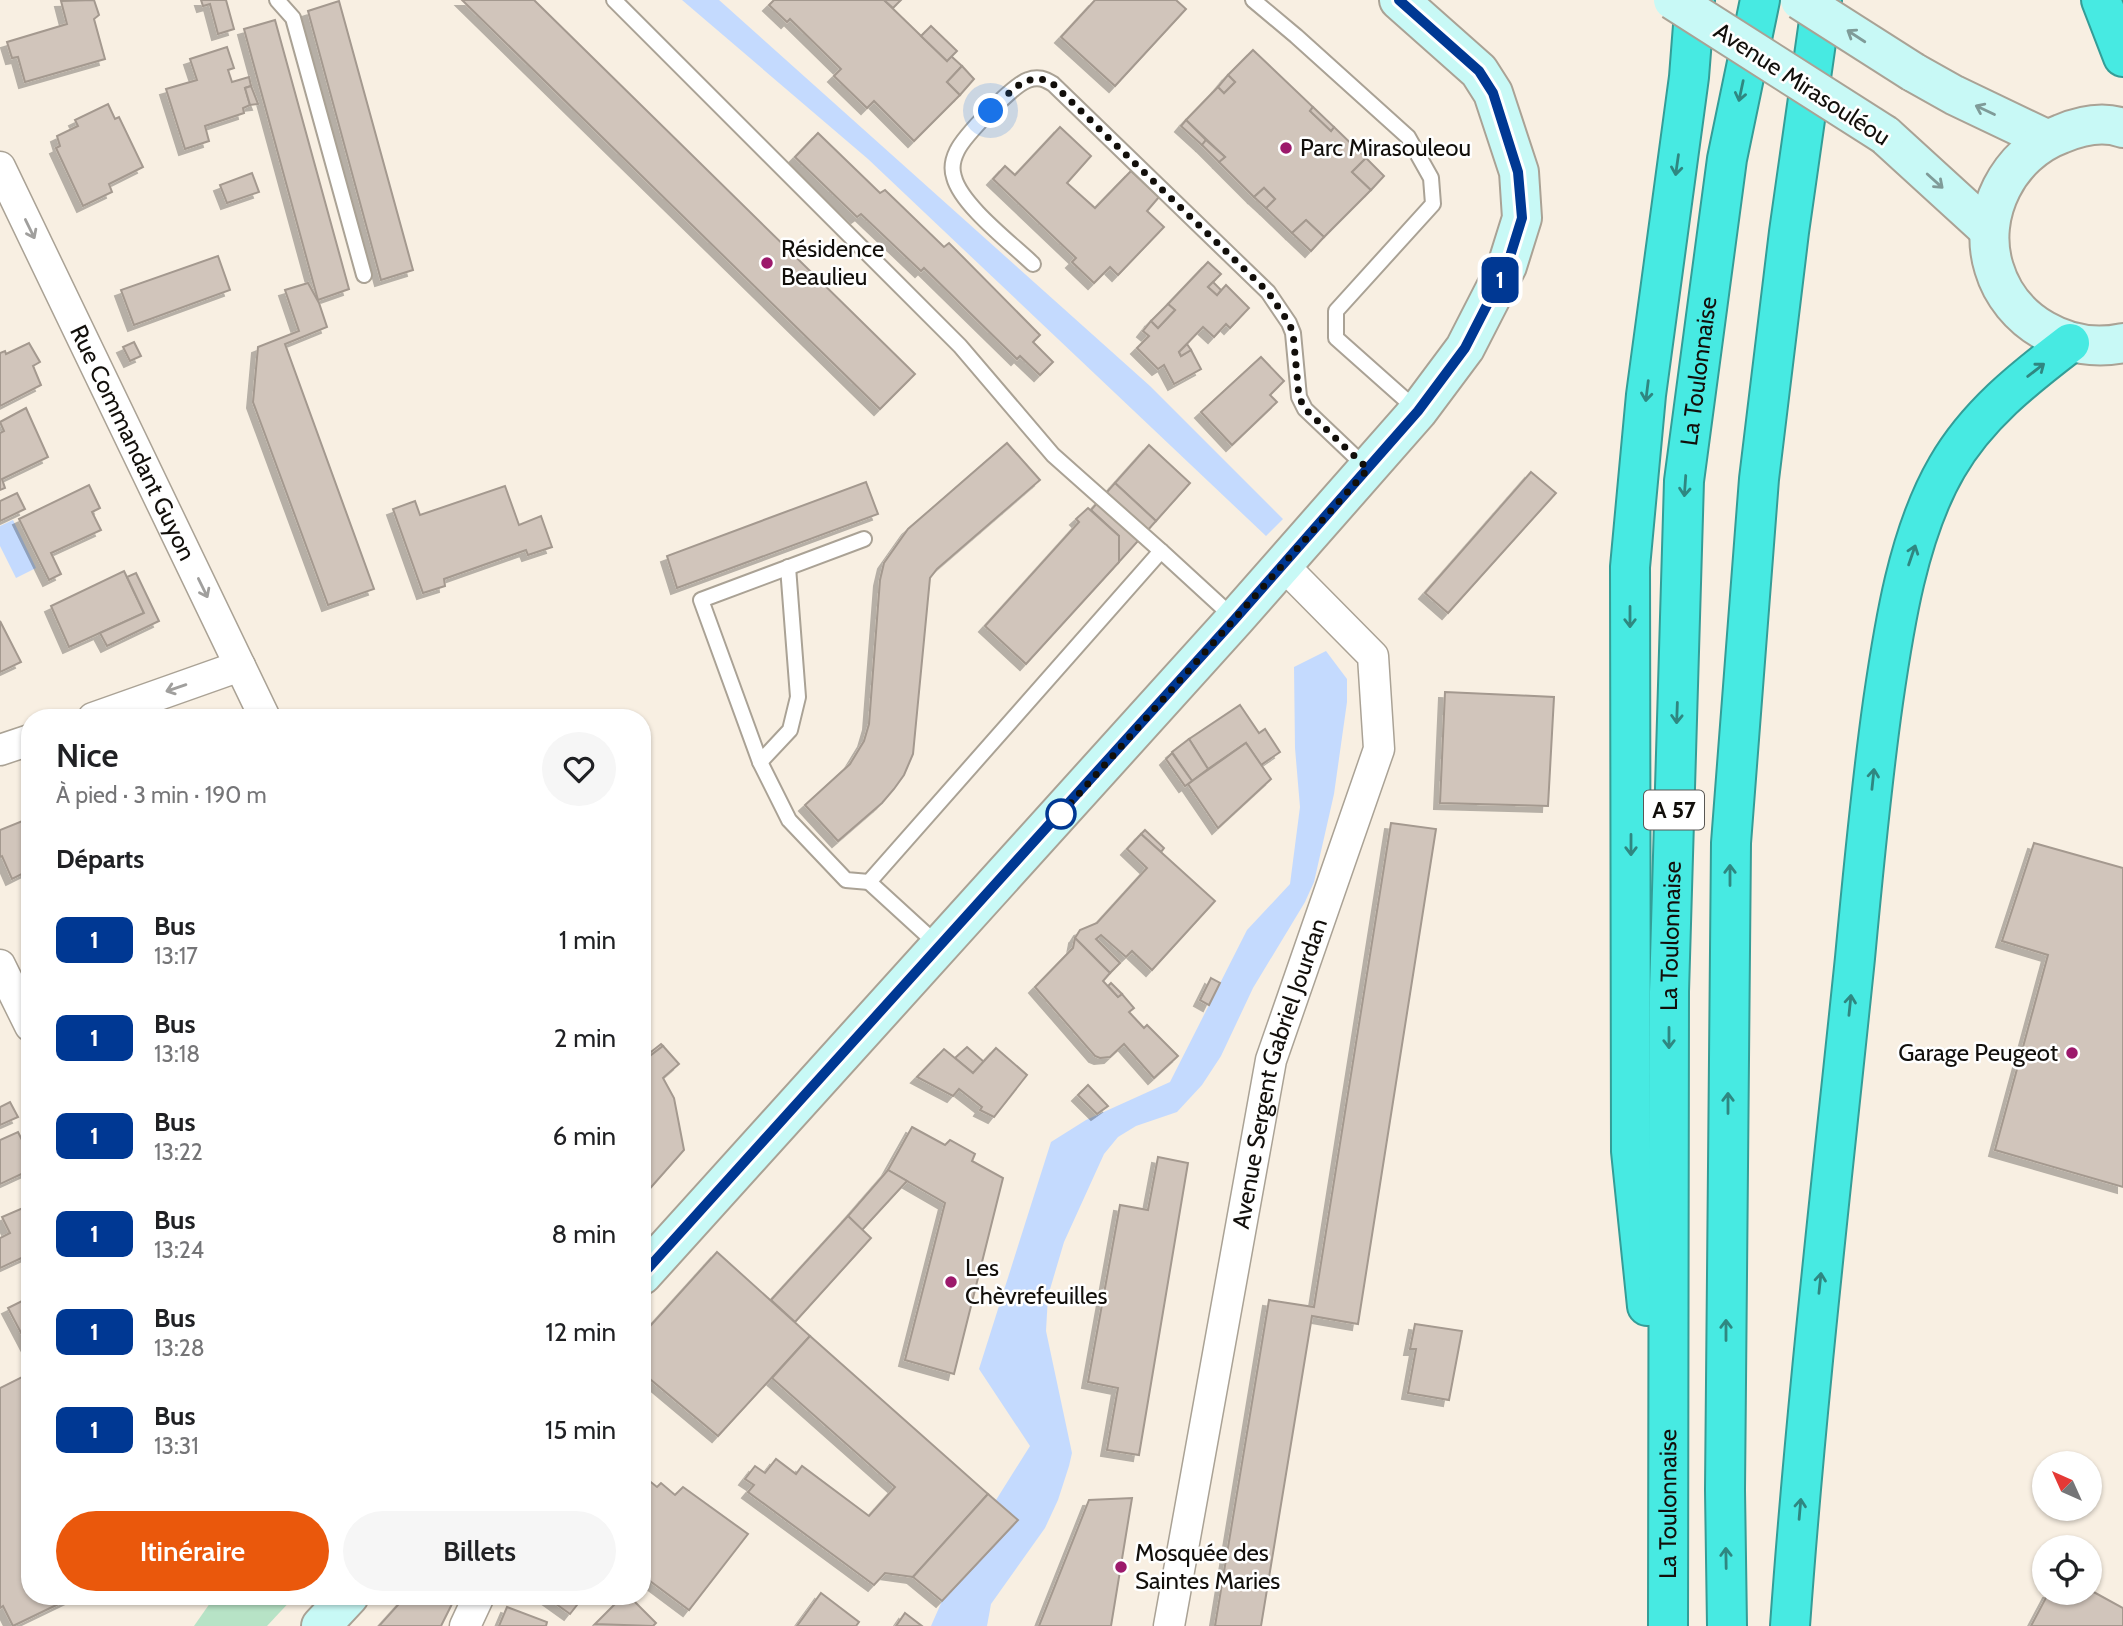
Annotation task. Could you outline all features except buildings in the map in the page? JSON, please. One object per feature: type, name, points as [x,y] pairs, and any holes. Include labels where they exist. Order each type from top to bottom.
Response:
[{"type":"highway","points":[[1669,1518],[1631,1151],[1630,567],[1646,395],[1689,77],[1695,0]]},
{"type":"highway","name":"La Toulonnaise","points":[[1668,1626],[1669,992],[1684,481],[1727,159],[1759,0]]},
{"type":"highway","name":"A 57","points":[[1727,1626],[1725,1476],[1731,843],[1759,479],[1791,218],[1822,0]]},
{"type":"highway","points":[[2101,0],[2123,57]]},
{"type":"highway","points":[[1790,1626],[1815,1329],[1874,763],[1905,578],[1941,479],[1964,440],[2006,393],[2070,343]]},
{"type":"street","points":[[651,1265],[1283,565],[1418,411],[1465,348],[1507,266],[1522,218],[1518,172],[1493,93],[1479,71],[1399,0]]},
{"type":"street","name":"Avenue Mirasouléou","points":[[1673,0],[1885,135],[1989,230]]},
{"type":"street","points":[[1800,0],[1913,72],[2046,139]]},
{"type":"street","points":[[2123,128],[2081,126],[2046,139],[2017,162],[1998,194],[1989,230],[1993,267],[2009,300],[2036,327],[2070,343],[2105,347],[2123,343]]},
{"type":"street","name":"Rue Commandant Guyon","points":[[0,167],[261,709]]},
{"type":"street","name":"Avenue Sergent Gabriel Jourdan","points":[[1169,1626],[1271,1060],[1378,749],[1373,656],[1283,565]]},
{"type":"street","points":[[118,709],[240,666]]},
{"type":"street","points":[[0,750],[21,743]]},
{"type":"street","points":[[0,965],[21,1008]]},
{"type":"street","points":[[321,1626],[341,1605]]},
{"type":"street","points":[[465,1626],[475,1605]]},
{"type":"lane","points":[[277,0],[293,18],[364,275]]},
{"type":"lane","points":[[614,0],[960,346],[1053,454],[1235,619]]},
{"type":"lane","points":[[1253,0],[1408,137],[1431,178],[1433,204],[1336,311],[1335,338],[1418,411]]},
{"type":"lane","points":[[1033,264],[968,203],[953,176],[953,160],[958,148],[1008,93],[1031,78],[1045,79],[1053,84],[1268,292],[1293,333],[1299,397],[1305,409],[1362,475]]},
{"type":"lane","points":[[864,539],[701,600],[760,762],[789,820],[846,880],[869,882],[940,947]]},
{"type":"lane","points":[[869,882],[1161,551]]},
{"type":"lane","points":[[760,762],[790,730],[798,697],[788,567]]},
{"type":"green space","points":[[209,1605],[287,1605],[267,1626],[194,1626]]},
{"type":"water","points":[[682,0],[719,0],[1150,386],[1283,519],[1266,536],[868,159]]},
{"type":"water","points":[[13,520],[36,568],[16,578],[0,546],[0,526]]},
{"type":"water","points":[[1326,651],[1347,679],[1347,702],[1334,794],[1314,882],[1305,902],[1253,988],[1221,1056],[1202,1085],[1177,1112],[1136,1126],[1118,1137],[1104,1154],[1064,1242],[1048,1296],[1046,1331],[1072,1453],[1058,1500],[1045,1528],[991,1604],[987,1626],[931,1626],[942,1601],[1018,1520],[996,1500],[1030,1446],[979,1369],[1051,1142],[1086,1120],[1170,1082],[1247,930],[1290,884],[1300,807],[1295,748],[1294,667]]},
{"type":"bus line","name":"1","points":[[651,1265],[1235,619],[1418,411],[1465,348],[1507,266],[1522,218],[1518,172],[1493,93],[1479,71],[1399,0]]},
{"type":"place","name":"Parc Mirasouleou","points":[[1286,148]]},
{"type":"place","name":"Résidence Beaulieu","points":[[767,263]]},
{"type":"place","name":"Garage Peugeot","points":[[2072,1053]]},
{"type":"place","name":"Les Chèvrefeuilles","points":[[951,1282]]},
{"type":"place","name":"Mosquée des Saintes Maries","points":[[1121,1567]]},
{"type":"route","points":[[991,111],[1008,93],[1031,78],[1045,79],[1053,84],[1268,292],[1293,333],[1299,397],[1305,409],[1368,469],[1061,814]]}]
